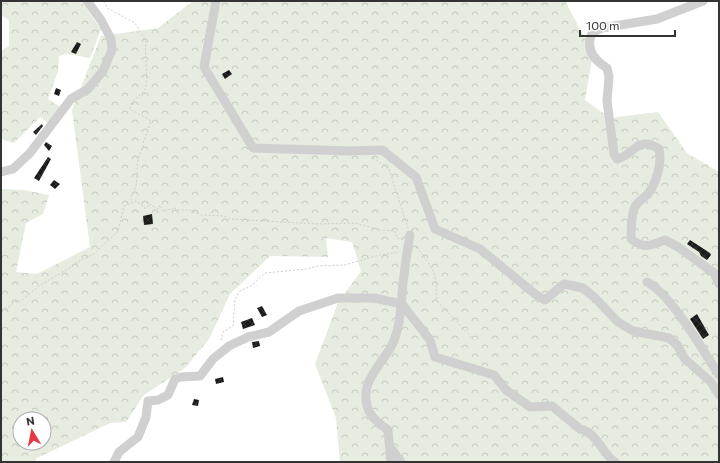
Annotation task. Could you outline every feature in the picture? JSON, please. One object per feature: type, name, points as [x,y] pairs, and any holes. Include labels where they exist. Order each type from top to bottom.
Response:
[{"type":"street","points":[[1,172],[13,169],[30,153],[71,99],[88,89],[103,71],[112,50],[111,39],[101,20],[87,1]]},
{"type":"street","points":[[216,1],[204,67],[253,148],[350,151],[382,150],[416,176],[435,229],[480,249],[534,294],[545,300],[564,284],[582,288],[594,297],[618,322],[633,331],[668,338],[677,345],[685,359],[710,382],[719,395]]},
{"type":"street","points":[[703,1],[657,20],[602,28],[592,33],[589,40],[592,53],[596,61],[607,68],[609,77],[607,101],[614,154],[618,159],[623,158],[633,148],[643,143],[652,144],[658,149],[661,159],[653,184],[648,193],[636,206],[631,228],[631,239],[639,246],[649,246],[665,240],[678,247],[714,274],[719,284]]},
{"type":"street","points":[[391,462],[388,430],[374,420],[370,414],[366,391],[377,367],[392,343],[402,304],[410,235]]},
{"type":"street","points":[[647,282],[657,287],[670,303],[719,375]]},
{"type":"street","points":[[114,462],[119,452],[138,437],[146,417],[148,401],[158,400],[168,395],[175,379],[180,377],[200,376],[204,374],[213,359],[236,342],[269,332],[298,311],[338,298],[374,298],[402,304],[430,340],[435,356],[494,375],[506,390],[530,406],[552,406],[580,429],[585,430],[601,444],[615,462]]},
{"type":"street","points":[[390,446],[401,462]]},
{"type":"path","points":[[104,1],[107,8],[136,24],[146,41],[144,55],[147,82],[144,90],[132,101],[130,109],[151,121],[137,162],[135,192],[131,196],[131,203]]},
{"type":"path","points":[[372,158],[389,169],[414,245],[433,268],[438,302],[474,340]]},
{"type":"path","points":[[1,310],[7,308],[15,302],[22,300],[39,286],[80,260],[94,254],[118,230],[124,206],[136,202],[147,208],[151,204],[158,209],[160,205],[164,212],[168,209],[172,210],[174,207],[177,210],[190,210],[202,216],[224,216],[230,219],[317,224],[356,223],[381,230],[395,231],[397,238],[399,239],[410,235]]},
{"type":"path","points":[[224,342],[221,339],[223,332],[233,326],[235,299],[240,291],[251,286],[265,273],[307,269],[318,266],[345,265],[403,250]]},
{"type":"green space","points":[[1,1],[81,1],[101,29],[90,58],[67,54],[59,56],[58,71],[48,99],[67,111],[54,127],[40,117],[14,143],[1,139],[1,51],[9,46],[9,20],[1,15]]},
{"type":"green space","points":[[193,1],[565,1],[593,53],[585,100],[610,118],[658,112],[687,153],[719,172],[719,462],[340,462],[336,418],[315,364],[338,303],[361,271],[352,242],[326,238],[328,257],[270,256],[230,294],[209,339],[185,368],[144,395],[126,422],[110,423],[52,451],[52,411],[12,411],[12,451],[52,451],[37,458],[34,462],[1,462],[1,189],[24,190],[49,195],[43,214],[26,223],[16,272],[37,274],[90,247],[72,110],[101,36],[158,28]]},
{"type":"building","points":[[77,42],[81,44],[76,54],[71,52]]},
{"type":"building","points":[[229,70],[232,74],[225,79],[222,74]]},
{"type":"building","points":[[56,88],[61,90],[59,96],[54,94]]},
{"type":"building","points":[[42,124],[43,126],[36,135],[33,132]]},
{"type":"building","points":[[46,142],[52,146],[49,151],[44,145]]},
{"type":"building","points":[[48,157],[51,159],[39,181],[34,178]]},
{"type":"building","points":[[54,180],[60,184],[55,189],[50,185]]},
{"type":"building","points":[[152,214],[153,224],[144,225],[143,216]]},
{"type":"building","points":[[690,240],[710,253],[711,255],[707,260],[701,256],[699,252],[687,244]]},
{"type":"building","points":[[262,306],[267,315],[262,317],[257,308]]},
{"type":"building","points":[[697,314],[709,335],[703,339],[690,319]]},
{"type":"building","points":[[252,318],[255,325],[243,329],[241,322]]},
{"type":"building","points":[[259,341],[260,346],[253,348],[252,342]]},
{"type":"building","points":[[223,377],[224,382],[216,384],[215,379]]},
{"type":"building","points":[[194,399],[199,400],[198,406],[192,405]]}]
